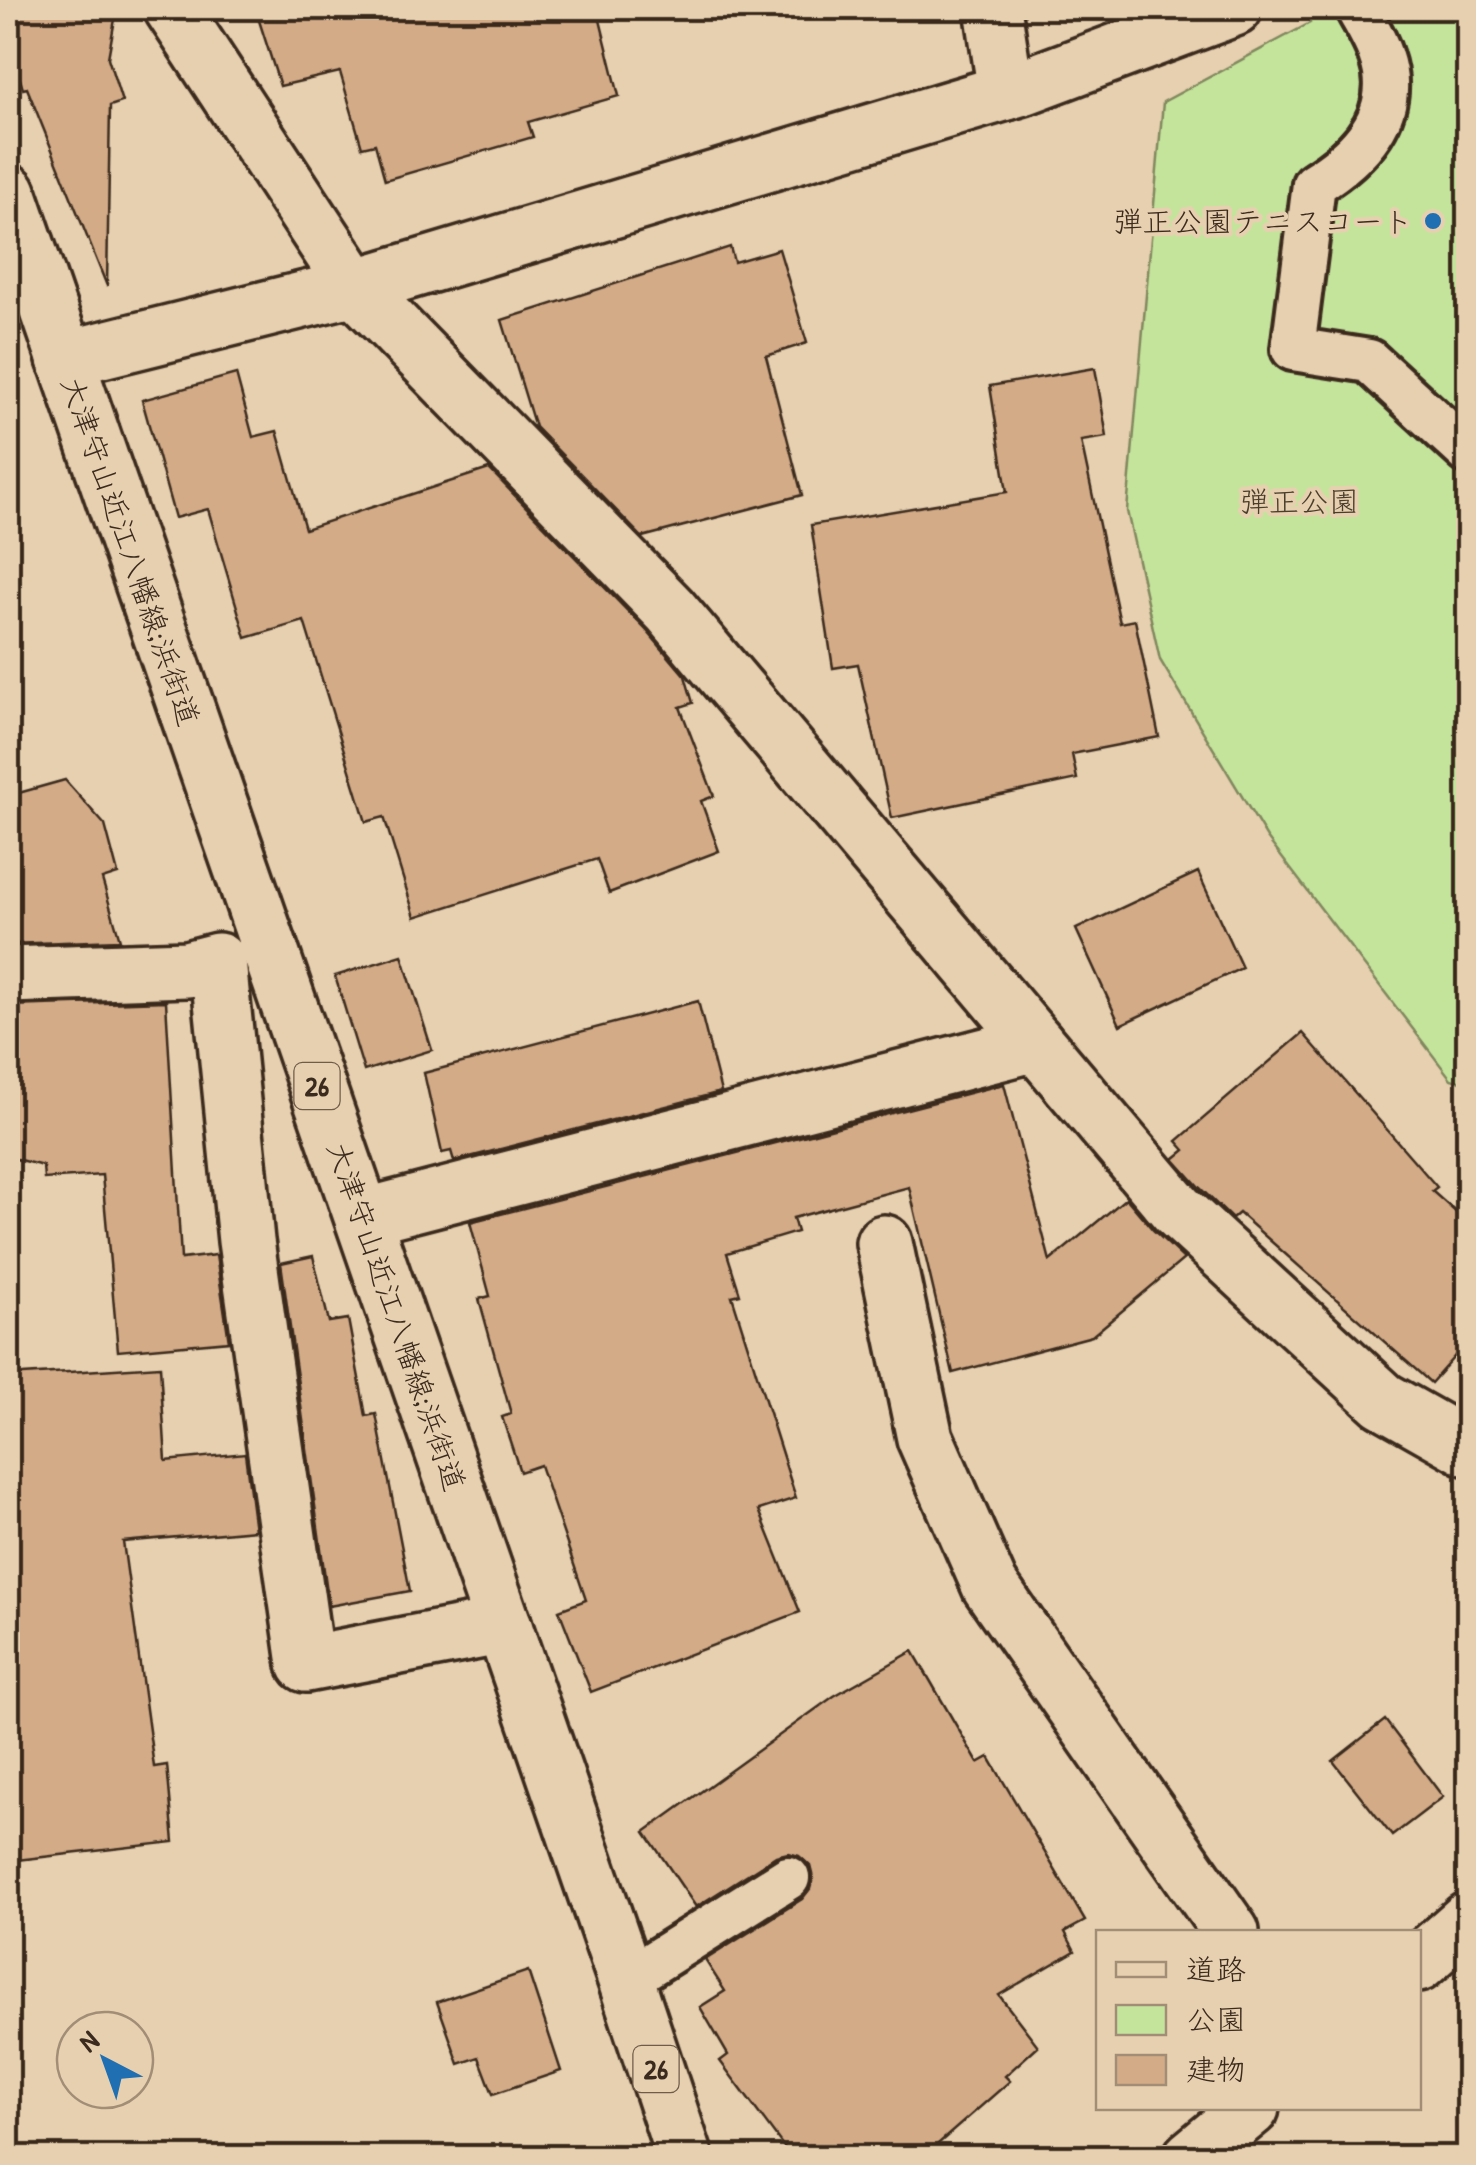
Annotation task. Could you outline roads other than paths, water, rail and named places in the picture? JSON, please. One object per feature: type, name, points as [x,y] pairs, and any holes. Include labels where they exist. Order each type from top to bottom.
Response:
[{"type":"street","points":[[172,8],[355,287],[670,610],[1177,1210],[1383,1400],[1468,1448]]},
{"type":"street","points":[[992,8],[1006,92]]},
{"type":"street","points":[[65,358],[355,287],[1006,92],[1234,8]]},
{"type":"street","name":"大津守山近江八幡線;浜街道","points":[[8,192],[65,358],[242,951],[363,1218],[685,2158]]},
{"type":"street","points":[[8,975],[187,968],[242,951],[246,1240],[306,1664],[504,1626]]},
{"type":"street","points":[[363,1218],[1036,1043]]},
{"type":"street","points":[[884,1244],[926,1438],[990,1586],[1231,1930]]},
{"type":"street","points":[[1421,1961],[1468,1920]]},
{"type":"street","points":[[1192,2158],[1249,2110]]},
{"type":"lane","points":[[1357,8],[1382,58],[1386,87],[1378,120],[1363,148],[1344,166],[1314,184],[1293,348],[1369,361],[1468,452]]},
{"type":"lane","points":[[626,1980],[788,1878]]},
{"type":"place","name":"弾正公園テニスコート","points":[[1433,221]]},
{"type":"park label","name":"弾正公園","points":[[1299,501]]}]
